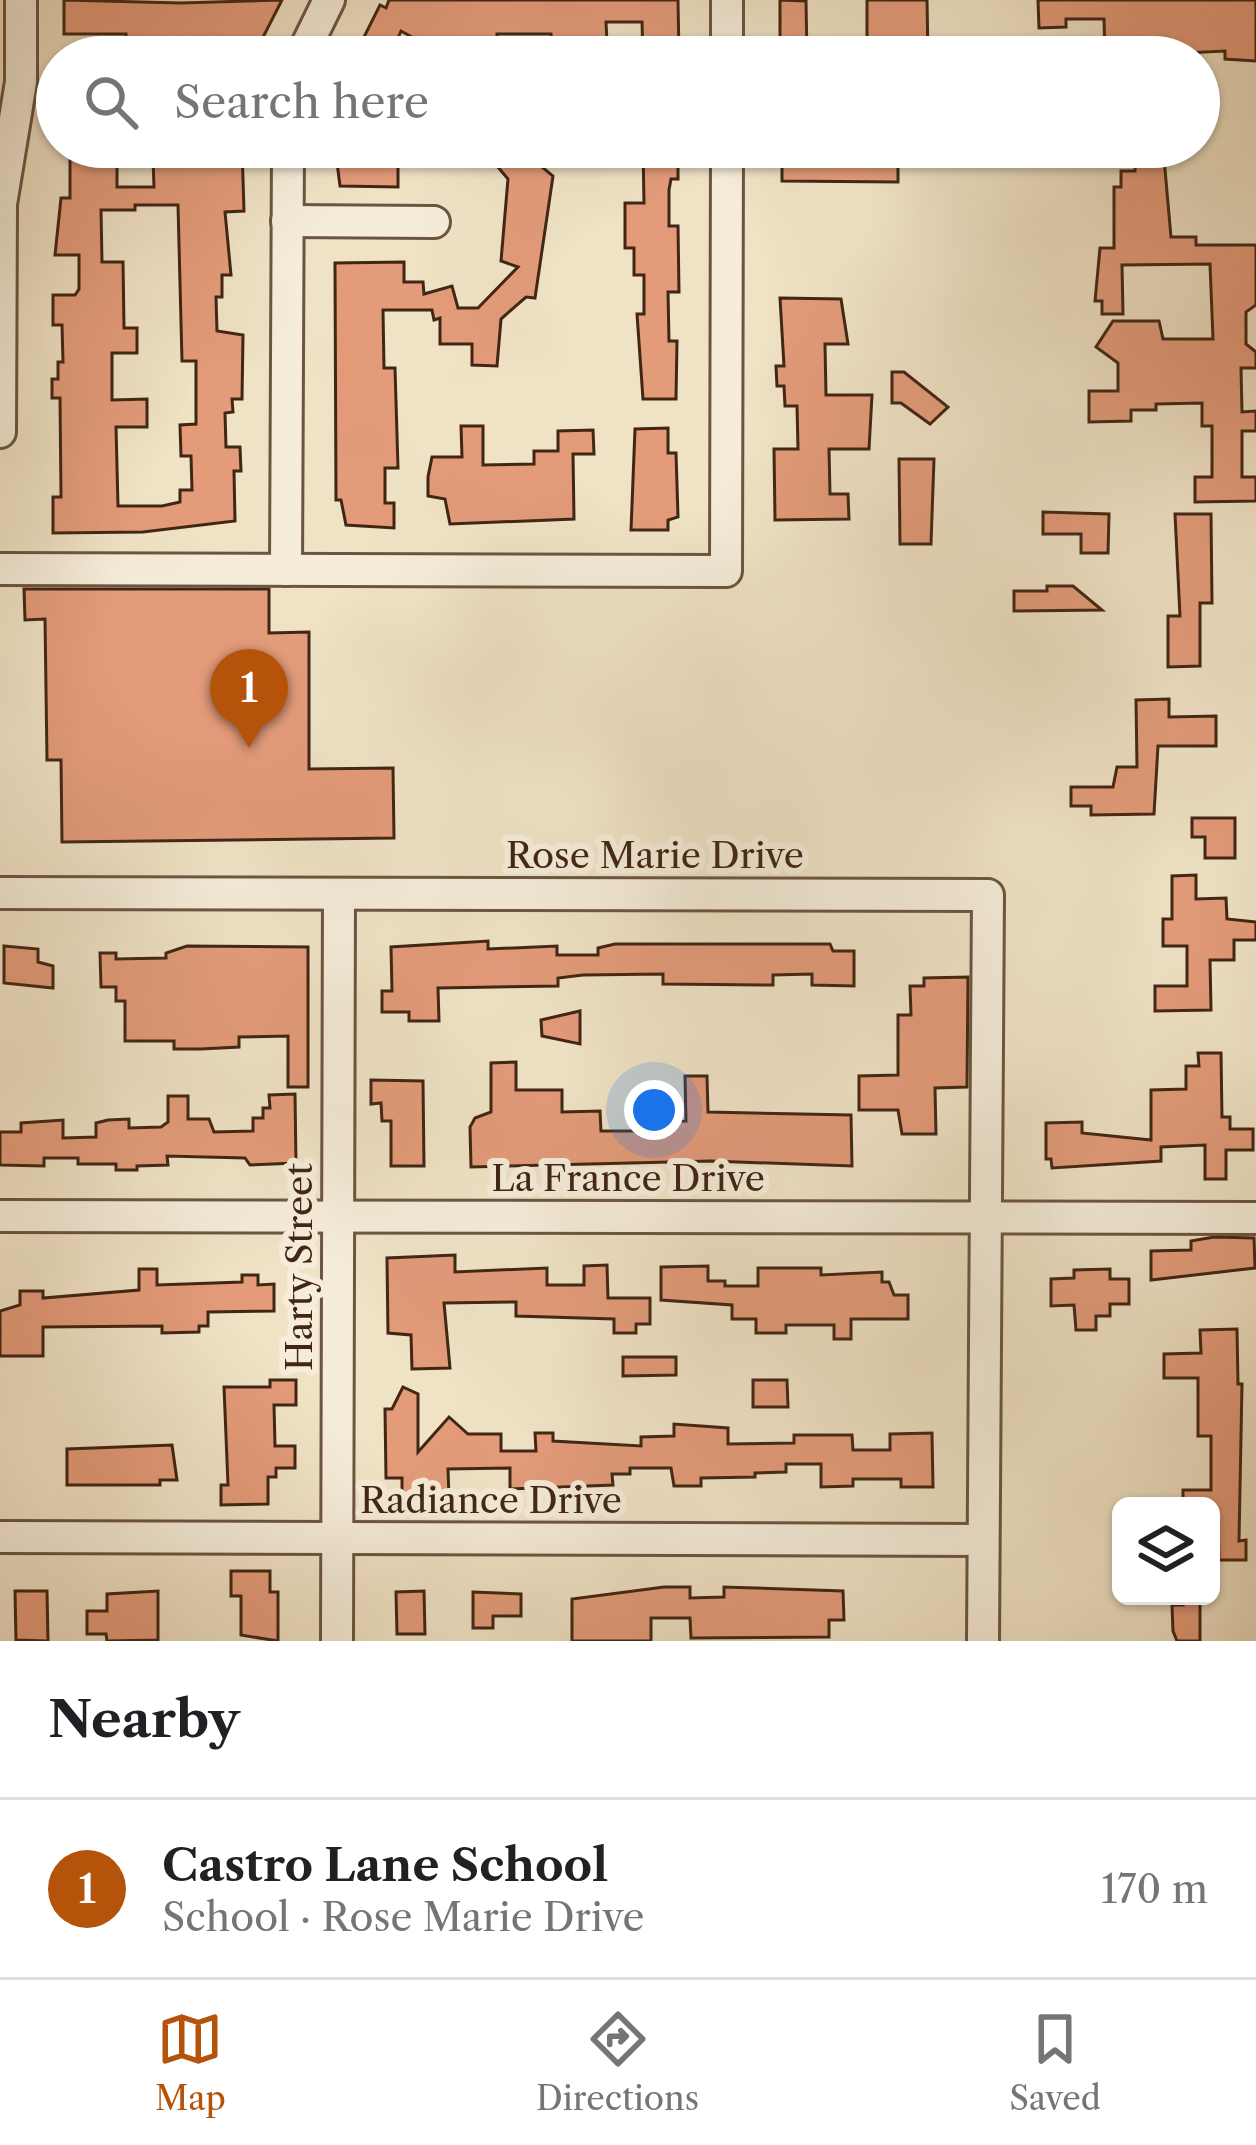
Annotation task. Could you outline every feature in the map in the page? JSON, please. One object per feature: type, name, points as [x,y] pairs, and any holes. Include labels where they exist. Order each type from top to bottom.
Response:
[{"type":"street","points":[[0,432],[1,204],[21,82],[21,0]]},
{"type":"street","points":[[312,36],[329,0]]},
{"type":"street","points":[[727,0],[727,36]]},
{"type":"street","points":[[286,570],[287,168]]},
{"type":"street","points":[[0,569],[726,571],[727,168]]},
{"type":"street","points":[[287,221],[434,222]]},
{"type":"street","name":"Rose Marie Drive","points":[[0,893],[988,895],[987,1218]]},
{"type":"street","name":"Harty Street","points":[[337,1641],[339,893]]},
{"type":"street","name":"La France Drive","points":[[0,1216],[1256,1218]]},
{"type":"street","points":[[983,1641],[987,1218]]},
{"type":"street","name":"Radiance Drive","points":[[0,1537],[983,1540]]},
{"type":"building","points":[[64,0],[282,0],[264,36],[64,34]]},
{"type":"building","points":[[389,0],[678,0],[679,36],[642,36],[642,22],[606,22],[607,36],[410,36],[401,31],[399,36],[364,36],[380,5],[386,8]]},
{"type":"building","points":[[780,0],[806,1],[807,36],[780,36]]},
{"type":"building","points":[[867,0],[927,0],[928,36],[867,36]]},
{"type":"building","points":[[1038,0],[1256,0],[1256,61],[1225,59],[1220,36],[1104,36],[1104,19],[1066,19],[1066,27],[1039,28]]},
{"type":"building","points":[[70,168],[117,168],[117,187],[154,187],[153,168],[243,168],[244,211],[225,212],[231,275],[222,275],[222,297],[216,297],[217,331],[243,335],[242,399],[232,399],[233,412],[225,413],[226,447],[240,447],[241,471],[234,471],[235,521],[143,532],[53,533],[53,497],[61,497],[60,398],[52,398],[52,379],[58,379],[58,362],[63,362],[62,325],[53,325],[53,295],[75,295],[79,289],[79,255],[55,255],[61,198],[70,198]],"holes":[[[178,205],[182,361],[196,361],[196,424],[180,425],[181,456],[191,456],[192,490],[180,490],[180,502],[162,506],[118,506],[116,427],[147,427],[147,399],[112,400],[112,353],[137,353],[137,328],[124,328],[123,262],[102,262],[101,210]]]},
{"type":"building","points":[[338,168],[398,168],[398,187],[340,186]]},
{"type":"building","points":[[499,168],[543,168],[553,176],[535,298],[526,297],[501,319],[497,366],[472,365],[472,344],[440,344],[440,318],[434,320],[432,310],[383,310],[384,368],[395,368],[398,468],[385,468],[385,503],[394,503],[394,528],[346,525],[341,500],[336,500],[335,263],[404,262],[404,282],[423,282],[424,294],[452,286],[458,308],[478,308],[518,267],[501,261],[508,179]]},
{"type":"building","points":[[643,168],[678,168],[678,179],[671,179],[669,190],[669,226],[678,226],[679,292],[668,292],[669,341],[677,341],[676,399],[643,399],[637,314],[644,314],[644,275],[634,275],[634,248],[625,248],[625,203],[644,203]]},
{"type":"building","points":[[782,168],[898,168],[898,182],[782,181]]},
{"type":"building","points":[[1165,168],[1171,237],[1196,237],[1196,245],[1256,245],[1256,305],[1246,312],[1246,344],[1256,352],[1256,368],[1241,368],[1242,412],[1256,411],[1256,431],[1242,431],[1242,477],[1256,477],[1256,501],[1195,502],[1195,477],[1212,477],[1212,426],[1202,426],[1202,403],[1156,404],[1156,410],[1131,410],[1131,421],[1089,422],[1089,391],[1118,391],[1118,363],[1096,347],[1113,321],[1159,321],[1163,339],[1213,339],[1210,264],[1122,265],[1123,314],[1102,314],[1102,301],[1095,301],[1100,248],[1114,248],[1114,187],[1121,187],[1121,171]]},
{"type":"building","points":[[780,298],[841,299],[848,344],[825,344],[826,395],[872,395],[869,449],[829,449],[830,494],[848,494],[849,519],[775,520],[774,449],[798,449],[797,406],[785,406],[784,386],[777,386],[776,366],[784,366]]},
{"type":"building","points":[[892,372],[904,372],[948,407],[930,424],[901,403],[892,403]]},
{"type":"building","points":[[461,426],[483,426],[483,465],[534,464],[534,451],[558,451],[558,431],[593,430],[594,454],[573,454],[574,519],[450,524],[445,499],[428,496],[428,477],[432,457],[462,457]]},
{"type":"building","points":[[668,428],[668,453],[676,453],[678,517],[668,520],[668,530],[631,530],[635,429]]},
{"type":"building","points":[[899,459],[934,459],[931,544],[900,544]]},
{"type":"building","points":[[1043,512],[1109,514],[1108,553],[1081,553],[1081,534],[1043,534]]},
{"type":"building","points":[[1175,514],[1211,514],[1212,603],[1200,603],[1200,666],[1168,667],[1168,616],[1180,616]]},
{"type":"building","points":[[1047,586],[1073,586],[1102,610],[1014,611],[1014,591],[1047,591]]},
{"type":"building","points":[[24,589],[269,589],[269,633],[309,632],[309,769],[393,768],[394,838],[62,842],[61,760],[47,760],[45,619],[25,620]]},
{"type":"building","points":[[1169,699],[1169,717],[1216,716],[1216,746],[1158,746],[1154,814],[1091,815],[1091,806],[1071,806],[1071,787],[1113,787],[1117,767],[1137,767],[1136,700]]},
{"type":"building","points":[[1192,818],[1235,818],[1235,858],[1205,858],[1205,837],[1192,837]]},
{"type":"building","points":[[1196,875],[1196,899],[1226,898],[1227,919],[1256,922],[1256,940],[1234,940],[1234,960],[1210,960],[1211,1010],[1155,1011],[1155,986],[1187,986],[1187,946],[1163,946],[1163,919],[1172,919],[1172,876]]},
{"type":"building","points":[[488,941],[488,949],[557,946],[557,955],[598,955],[598,948],[615,944],[830,944],[833,951],[854,951],[854,986],[812,985],[812,974],[773,975],[773,985],[663,984],[663,974],[583,975],[558,978],[558,986],[438,988],[439,1021],[409,1021],[409,1012],[382,1012],[382,991],[392,991],[391,947]]},
{"type":"building","points":[[4,946],[38,949],[38,962],[53,966],[53,988],[4,983]]},
{"type":"building","points":[[187,946],[308,947],[308,1087],[288,1087],[288,1036],[239,1037],[239,1047],[201,1049],[174,1049],[174,1041],[125,1041],[125,1001],[116,1001],[116,987],[101,987],[100,953],[116,953],[116,959],[166,958],[166,953]]},
{"type":"building","points":[[968,977],[967,1087],[935,1088],[936,1134],[902,1134],[898,1110],[859,1110],[859,1076],[898,1075],[898,1015],[911,1015],[910,986],[924,986],[924,978]]},
{"type":"building","points":[[580,1011],[580,1044],[542,1036],[541,1020]]},
{"type":"building","points":[[1198,1053],[1221,1053],[1222,1117],[1230,1117],[1230,1129],[1253,1129],[1253,1150],[1226,1150],[1226,1179],[1205,1179],[1205,1145],[1161,1147],[1161,1161],[1052,1168],[1051,1159],[1046,1159],[1046,1123],[1082,1122],[1082,1133],[1151,1140],[1151,1090],[1186,1089],[1186,1066],[1199,1066]]},
{"type":"building","points":[[516,1062],[516,1090],[562,1090],[562,1112],[600,1111],[601,1131],[633,1131],[633,1122],[686,1121],[685,1076],[707,1076],[708,1112],[851,1115],[852,1166],[711,1161],[471,1167],[470,1127],[475,1118],[491,1112],[491,1063]]},
{"type":"building","points":[[371,1080],[423,1081],[424,1166],[391,1166],[391,1121],[382,1121],[381,1103],[371,1104]]},
{"type":"building","points":[[295,1094],[296,1163],[250,1165],[245,1158],[167,1156],[168,1165],[137,1166],[137,1170],[116,1170],[116,1164],[78,1164],[78,1158],[44,1158],[44,1166],[0,1165],[0,1132],[21,1132],[21,1123],[63,1120],[63,1138],[96,1137],[96,1123],[108,1120],[129,1119],[129,1128],[161,1127],[168,1122],[168,1096],[188,1096],[188,1119],[209,1119],[214,1132],[253,1131],[253,1118],[263,1118],[263,1108],[270,1108],[269,1095]]},
{"type":"building","points":[[1254,1238],[1255,1268],[1151,1280],[1151,1251],[1191,1250],[1191,1241]]},
{"type":"building","points":[[455,1255],[455,1272],[547,1268],[547,1285],[584,1285],[584,1266],[607,1265],[608,1298],[650,1298],[650,1324],[636,1324],[636,1333],[614,1333],[614,1319],[516,1316],[516,1302],[444,1303],[450,1368],[412,1369],[411,1335],[388,1333],[387,1258]]},
{"type":"building","points":[[708,1266],[708,1281],[725,1281],[725,1286],[758,1286],[758,1268],[821,1268],[821,1275],[882,1272],[882,1282],[889,1282],[894,1295],[908,1295],[908,1319],[851,1319],[851,1339],[834,1339],[834,1325],[786,1325],[786,1333],[756,1333],[756,1319],[732,1319],[732,1305],[661,1300],[661,1267]]},
{"type":"building","points":[[139,1269],[157,1269],[157,1285],[242,1282],[242,1275],[258,1275],[258,1285],[274,1284],[274,1311],[208,1312],[208,1326],[199,1326],[199,1332],[162,1333],[162,1326],[43,1327],[43,1356],[0,1356],[0,1311],[20,1305],[20,1291],[43,1291],[43,1298],[139,1290]]},
{"type":"building","points":[[1110,1269],[1110,1279],[1129,1279],[1129,1304],[1110,1304],[1110,1316],[1096,1316],[1096,1330],[1076,1330],[1074,1305],[1051,1306],[1051,1279],[1074,1278],[1074,1270]]},
{"type":"building","points":[[1237,1329],[1238,1384],[1242,1384],[1239,1541],[1246,1540],[1246,1560],[1220,1560],[1220,1497],[1183,1497],[1183,1490],[1211,1490],[1211,1436],[1198,1436],[1198,1378],[1164,1378],[1164,1354],[1201,1353],[1200,1330]]},
{"type":"building","points":[[623,1357],[676,1357],[676,1375],[623,1376]]},
{"type":"building","points":[[270,1380],[296,1380],[296,1405],[274,1405],[275,1446],[295,1446],[295,1468],[276,1468],[276,1477],[268,1477],[268,1504],[221,1505],[221,1485],[228,1485],[224,1387],[270,1387]]},
{"type":"building","points":[[753,1380],[787,1380],[788,1407],[753,1407]]},
{"type":"building","points":[[403,1387],[418,1394],[418,1452],[449,1417],[468,1434],[501,1434],[501,1451],[536,1451],[535,1433],[553,1433],[553,1441],[641,1446],[641,1437],[674,1436],[674,1424],[728,1428],[728,1444],[794,1443],[794,1435],[852,1435],[853,1450],[890,1450],[890,1434],[932,1433],[933,1487],[901,1487],[901,1479],[853,1479],[853,1486],[821,1487],[821,1464],[786,1464],[786,1472],[755,1473],[755,1477],[701,1478],[701,1486],[674,1486],[671,1468],[630,1468],[630,1474],[612,1474],[613,1485],[510,1489],[510,1468],[448,1469],[449,1497],[402,1498],[402,1478],[386,1478],[385,1409],[392,1409]]},
{"type":"building","points":[[172,1445],[177,1480],[160,1480],[160,1485],[67,1485],[67,1449]]},
{"type":"building","points":[[231,1571],[270,1571],[270,1592],[278,1592],[278,1641],[241,1635],[241,1596],[231,1596]]},
{"type":"building","points":[[690,1587],[690,1598],[724,1597],[724,1587],[843,1591],[844,1620],[829,1620],[829,1637],[691,1638],[690,1618],[651,1618],[651,1641],[572,1641],[572,1599]]},
{"type":"building","points":[[15,1591],[47,1591],[48,1641],[16,1640]]},
{"type":"building","points":[[158,1591],[158,1640],[107,1641],[106,1634],[87,1634],[87,1611],[107,1611],[107,1594]]},
{"type":"building","points":[[424,1591],[425,1634],[397,1634],[396,1592]]},
{"type":"building","points":[[473,1592],[521,1594],[521,1616],[493,1616],[493,1628],[473,1628]]},
{"type":"building","points":[[1172,1605],[1200,1605],[1200,1641],[1177,1641]]},
{"type":"place","name":"Castro Lane School","points":[[249,748]]}]
